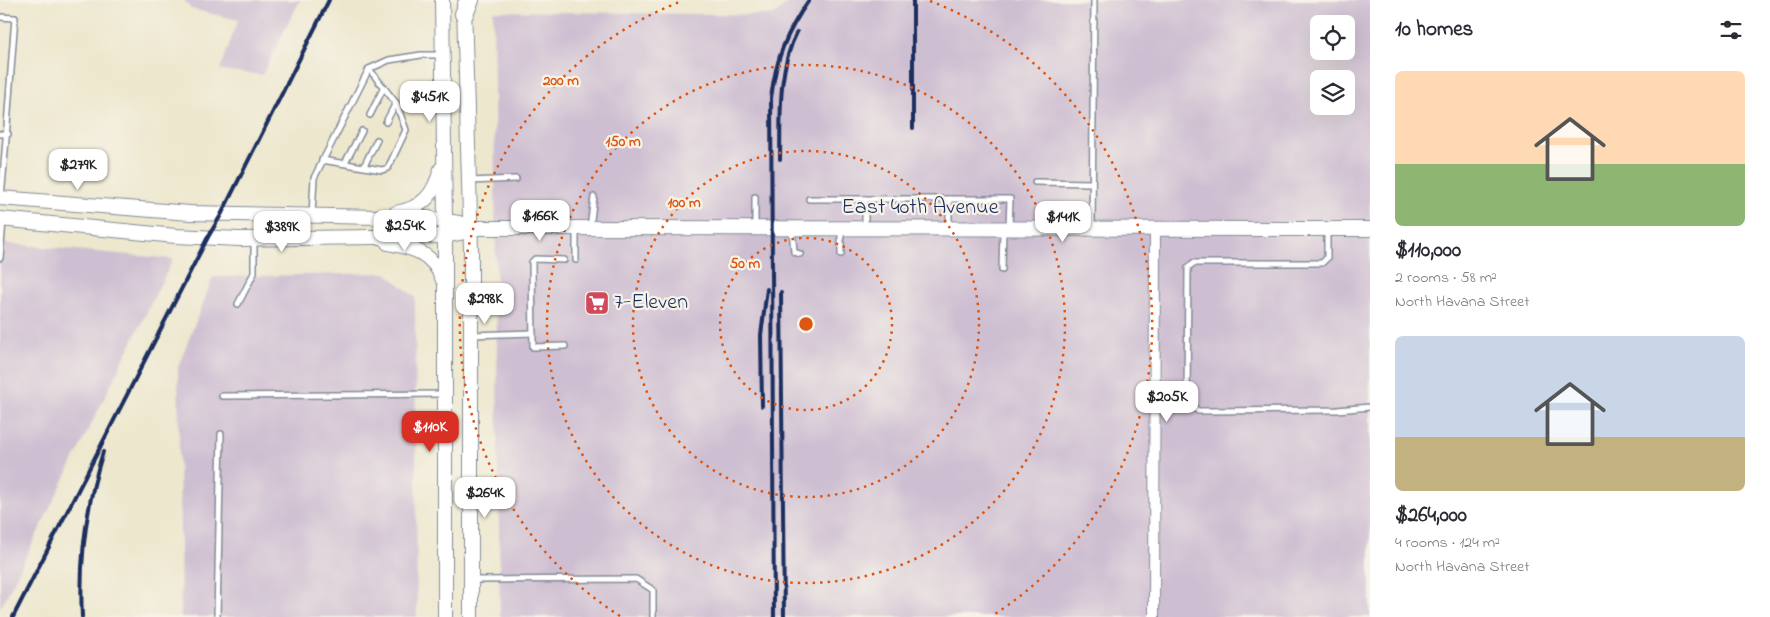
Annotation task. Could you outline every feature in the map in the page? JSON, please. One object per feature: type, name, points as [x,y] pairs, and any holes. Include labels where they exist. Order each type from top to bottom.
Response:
[{"type":"street","points":[[442,0],[445,151],[445,617]]},
{"type":"street","points":[[466,5],[471,335],[471,617]]},
{"type":"street","points":[[375,216],[407,211],[422,203],[433,191],[437,183],[445,151]]},
{"type":"street","name":"East 40th Avenue","points":[[0,198],[190,213],[375,216],[445,220],[470,228],[1370,229]]},
{"type":"street","points":[[2,219],[30,201]]},
{"type":"street","points":[[28,222],[30,201]]},
{"type":"street","name":"East 40th Avenue","points":[[2,219],[176,236],[254,239],[445,236],[460,233],[470,228]]},
{"type":"street","points":[[1154,617],[1155,229]]},
{"type":"street","points":[[365,238],[404,246],[424,255],[434,262],[445,288]]},
{"type":"lane","points":[[1092,229],[1094,0]]},
{"type":"lane","points":[[0,17],[15,18],[9,91],[8,134],[0,198]]},
{"type":"lane","points":[[312,216],[314,178],[369,69],[389,60],[421,55],[442,55]]},
{"type":"lane","points":[[322,160],[382,170],[388,168],[406,134],[406,127],[396,102],[369,69]]},
{"type":"lane","points":[[370,115],[384,87]]},
{"type":"lane","points":[[386,122],[396,102]]},
{"type":"lane","points":[[346,163],[362,131]]},
{"type":"lane","points":[[0,134],[8,134]]},
{"type":"lane","points":[[364,166],[377,140]]},
{"type":"lane","points":[[468,181],[516,178]]},
{"type":"lane","points":[[1035,182],[1092,183]]},
{"type":"lane","points":[[590,228],[594,197]]},
{"type":"lane","points":[[755,197],[756,229]]},
{"type":"lane","points":[[809,199],[1010,199],[1002,270]]},
{"type":"lane","points":[[865,199],[866,229]]},
{"type":"lane","points":[[949,229],[950,199]]},
{"type":"lane","points":[[0,258],[2,219]]},
{"type":"lane","points":[[576,228],[576,260]]},
{"type":"lane","points":[[792,229],[794,252],[800,254]]},
{"type":"lane","points":[[841,229],[841,254]]},
{"type":"lane","points":[[1327,229],[1327,258],[1322,263],[1193,263],[1188,268],[1187,402],[1198,411],[1337,410],[1370,407]]},
{"type":"lane","points":[[238,304],[254,273],[254,239]]},
{"type":"lane","points":[[564,260],[535,259],[532,262],[533,346],[565,346]]},
{"type":"lane","points":[[471,335],[533,333]]},
{"type":"lane","points":[[222,396],[445,394]]},
{"type":"lane","points":[[218,617],[221,434]]},
{"type":"lane","points":[[471,580],[636,579],[652,590],[652,617]]},
{"type":"shaded area","points":[[184,0],[300,0],[262,75],[220,70],[238,20],[191,9]]},
{"type":"shaded area","points":[[791,0],[1370,0],[1370,617],[500,617],[493,11],[774,15]]},
{"type":"shaded area","points":[[0,243],[173,259],[0,609]]},
{"type":"shaded area","points":[[386,273],[415,297],[417,617],[181,617],[178,367],[213,277]]},
{"type":"railway","points":[[13,617],[221,215],[329,0]]},
{"type":"railway","points":[[774,617],[771,98],[783,46],[809,0]]},
{"type":"railway","points":[[913,0],[913,128]]},
{"type":"railway","points":[[780,159],[783,78],[786,62],[797,32]]},
{"type":"railway","points":[[762,406],[761,335],[767,289]]},
{"type":"railway","points":[[781,292],[784,617]]},
{"type":"railway","points":[[82,617],[81,596],[85,534],[92,493],[103,452]]},
{"type":"place","name":"7-Eleven","points":[[597,303]]}]
